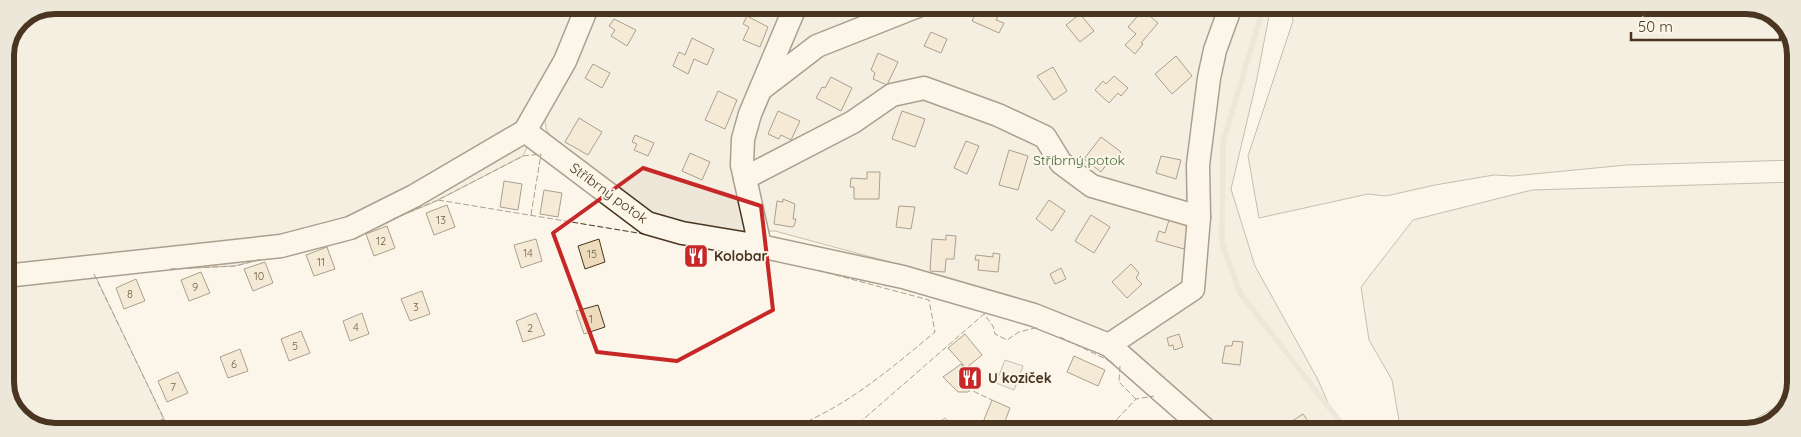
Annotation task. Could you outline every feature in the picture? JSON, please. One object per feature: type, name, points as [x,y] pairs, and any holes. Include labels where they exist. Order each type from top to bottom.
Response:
[{"type":"lane","points":[[14,275],[281,246],[350,228],[414,196],[525,131],[566,61],[584,14]]},
{"type":"lane","points":[[760,246],[742,165],[742,139],[760,90],[793,14]]},
{"type":"lane","points":[[760,90],[817,46],[898,14]]},
{"type":"lane","points":[[1109,344],[1193,289],[1199,217],[1198,165],[1209,78],[1215,50],[1227,14]]},
{"type":"lane","points":[[745,178],[853,122],[892,95],[924,88],[998,115],[1045,137],[1061,163],[1092,186],[1199,217]]},
{"type":"lane","name":"Stříbrný potok","points":[[525,131],[647,223],[682,233],[760,246],[903,277],[1034,314],[1109,344],[1198,423]]},
{"type":"highlighted area","points":[[643,168],[761,206],[773,310],[677,361],[597,352],[553,233]]},
{"type":"green space","points":[[55,14],[1269,14],[1256,83],[1231,189],[1255,266],[1317,378],[1337,423],[1213,423],[1133,351],[1101,332],[945,277],[775,231],[703,232],[641,208],[553,140],[546,129],[544,112],[523,156],[432,203],[347,238],[235,266],[94,273],[164,419],[154,423],[47,422],[30,415],[17,398],[14,385],[14,55],[17,39],[21,32],[39,17]]},
{"type":"green space","points":[[1292,14],[1746,14],[1759,16],[1771,22],[1782,34],[1787,52],[1787,160],[1626,165],[1513,176],[1494,175],[1386,196],[1368,194],[1259,218],[1248,156],[1293,21]]},
{"type":"green space","points":[[1787,182],[1787,382],[1782,403],[1749,423],[1399,423],[1392,380],[1369,340],[1361,287],[1413,220],[1532,190]]},
{"type":"green space","points":[[1005,360],[1023,366],[1014,390],[996,383]]},
{"type":"shaded area","points":[[945,418],[951,423],[937,423]]},
{"type":"building","points":[[975,14],[993,14],[998,16],[996,20],[1004,23],[999,33],[972,21]]},
{"type":"building","points":[[1080,14],[1094,31],[1080,42],[1066,25]]},
{"type":"building","points":[[1139,14],[1148,14],[1158,23],[1141,43],[1143,44],[1135,54],[1125,45],[1136,34],[1128,27]]},
{"type":"building","points":[[747,16],[768,27],[760,47],[743,40],[749,27],[743,24]]},
{"type":"building","points":[[614,19],[636,30],[627,46],[611,36],[615,30],[609,26]]},
{"type":"building","points":[[931,32],[947,39],[941,53],[924,46]]},
{"type":"building","points":[[692,38],[714,49],[707,65],[694,59],[688,74],[673,66],[679,52],[685,55]]},
{"type":"building","points":[[878,53],[898,62],[887,85],[873,79],[875,73],[871,70]]},
{"type":"building","points":[[1176,56],[1192,76],[1172,94],[1155,74]]},
{"type":"building","points":[[593,64],[610,73],[602,88],[585,78]]},
{"type":"building","points":[[1053,67],[1067,91],[1054,100],[1037,76]]},
{"type":"building","points":[[1114,76],[1128,88],[1121,96],[1118,93],[1109,103],[1095,90],[1103,81],[1106,84]]},
{"type":"building","points":[[831,77],[852,88],[841,111],[816,98],[822,87],[825,88]]},
{"type":"building","points":[[718,91],[737,100],[725,129],[705,120]]},
{"type":"building","points":[[778,111],[800,121],[791,140],[781,135],[779,139],[768,134]]},
{"type":"building","points":[[902,111],[925,119],[915,147],[892,139]]},
{"type":"building","points":[[579,118],[602,132],[588,155],[565,142]]},
{"type":"building","points":[[635,135],[654,143],[648,156],[634,150],[637,144],[632,142]]},
{"type":"building","points":[[1101,137],[1121,152],[1112,164],[1109,161],[1101,172],[1084,159]]},
{"type":"building","points":[[966,141],[979,146],[967,174],[954,168]]},
{"type":"building","points":[[1009,150],[1028,156],[1018,190],[999,185]]},
{"type":"building","points":[[690,153],[710,162],[702,180],[682,171]]},
{"type":"building","points":[[1161,156],[1181,160],[1176,179],[1156,173]]},
{"type":"building","points":[[867,172],[880,172],[879,199],[854,199],[854,187],[850,187],[851,178],[867,179]]},
{"type":"building","points":[[504,181],[522,184],[518,210],[500,207]]},
{"type":"building","points":[[544,190],[562,193],[558,217],[540,214]]},
{"type":"building","points":[[783,199],[795,204],[793,219],[796,219],[792,227],[774,224],[777,201],[783,202]]},
{"type":"building","points":[[1049,200],[1065,211],[1052,231],[1036,219]]},
{"type":"building","points":[[447,205],[455,227],[434,235],[426,213]]},
{"type":"building","points":[[899,206],[915,207],[911,229],[896,227]]},
{"type":"building","points":[[1091,215],[1110,227],[1094,253],[1075,241]]},
{"type":"building","points":[[1169,220],[1190,226],[1184,249],[1156,241],[1159,231],[1165,233]]},
{"type":"building","points":[[387,226],[395,248],[374,256],[366,234]]},
{"type":"building","points":[[946,235],[956,236],[954,259],[946,259],[945,272],[930,271],[932,239],[946,240]]},
{"type":"building","points":[[536,239],[542,261],[521,268],[514,245]]},
{"type":"building","points":[[599,239],[605,262],[585,269],[578,246]]},
{"type":"building","points":[[327,247],[335,269],[314,276],[306,255]]},
{"type":"building","points":[[696,249],[704,250],[701,266],[694,265]]},
{"type":"building","points":[[993,253],[1000,254],[998,272],[978,270],[979,260],[975,260],[976,255],[993,257]]},
{"type":"building","points":[[265,262],[273,283],[253,291],[244,269]]},
{"type":"building","points":[[1131,264],[1139,273],[1136,278],[1142,284],[1127,298],[1112,282]]},
{"type":"building","points":[[1061,268],[1066,279],[1055,284],[1050,274]]},
{"type":"building","points":[[201,272],[210,293],[189,301],[181,280]]},
{"type":"building","points":[[136,279],[145,301],[124,309],[116,288]]},
{"type":"building","points":[[422,291],[430,314],[410,321],[401,299]]},
{"type":"building","points":[[598,305],[605,327],[584,334],[576,311]]},
{"type":"building","points":[[362,313],[369,334],[350,341],[343,321]]},
{"type":"building","points":[[536,313],[545,335],[523,342],[516,321]]},
{"type":"building","points":[[301,331],[310,353],[289,361],[281,339]]},
{"type":"building","points":[[965,334],[982,355],[966,368],[948,348]]},
{"type":"building","points":[[1179,334],[1183,347],[1174,350],[1173,345],[1169,346],[1167,338]]},
{"type":"building","points":[[1233,341],[1243,342],[1240,365],[1222,363],[1225,346],[1232,346]]},
{"type":"building","points":[[240,349],[248,371],[228,378],[220,357]]},
{"type":"building","points":[[1074,356],[1105,370],[1098,386],[1067,372]]},
{"type":"building","points":[[961,364],[977,384],[968,392],[958,392],[943,377]]},
{"type":"building","points":[[178,372],[188,393],[167,402],[158,381]]},
{"type":"building","points":[[992,400],[1010,408],[1004,423],[983,423]]},
{"type":"building","points":[[1303,414],[1310,423],[1289,423]]},
{"type":"waterway","name":"Stříbrný potok","points":[[1262,14],[1223,142],[1222,243],[1240,293],[1341,423]]},
{"type":"fence","points":[[531,215],[541,154]]},
{"type":"fence","points":[[393,219],[438,200],[523,156],[541,154]]},
{"type":"fence","points":[[438,200],[644,234]]},
{"type":"fence","points":[[170,269],[235,266],[262,259]]},
{"type":"fence","points":[[811,423],[810,420],[844,402],[890,369],[935,332],[929,300],[817,270]]},
{"type":"fence","points":[[94,274],[164,419],[154,423]]},
{"type":"fence","points":[[859,423],[984,314],[993,326],[995,334],[1007,340],[1019,332],[1039,327]]},
{"type":"fence","points":[[1060,337],[1114,363]]},
{"type":"fence","points":[[1120,366],[1119,382],[1136,399]]},
{"type":"fence","points":[[977,384],[973,391],[992,400]]},
{"type":"fence","points":[[1113,423],[1136,399],[1154,396]]},
{"type":"fence","points":[[164,419],[166,423]]},
{"type":"place","name":"Kolobar","points":[[696,256]]},
{"type":"place","name":"U koziček","points":[[970,378]]}]
